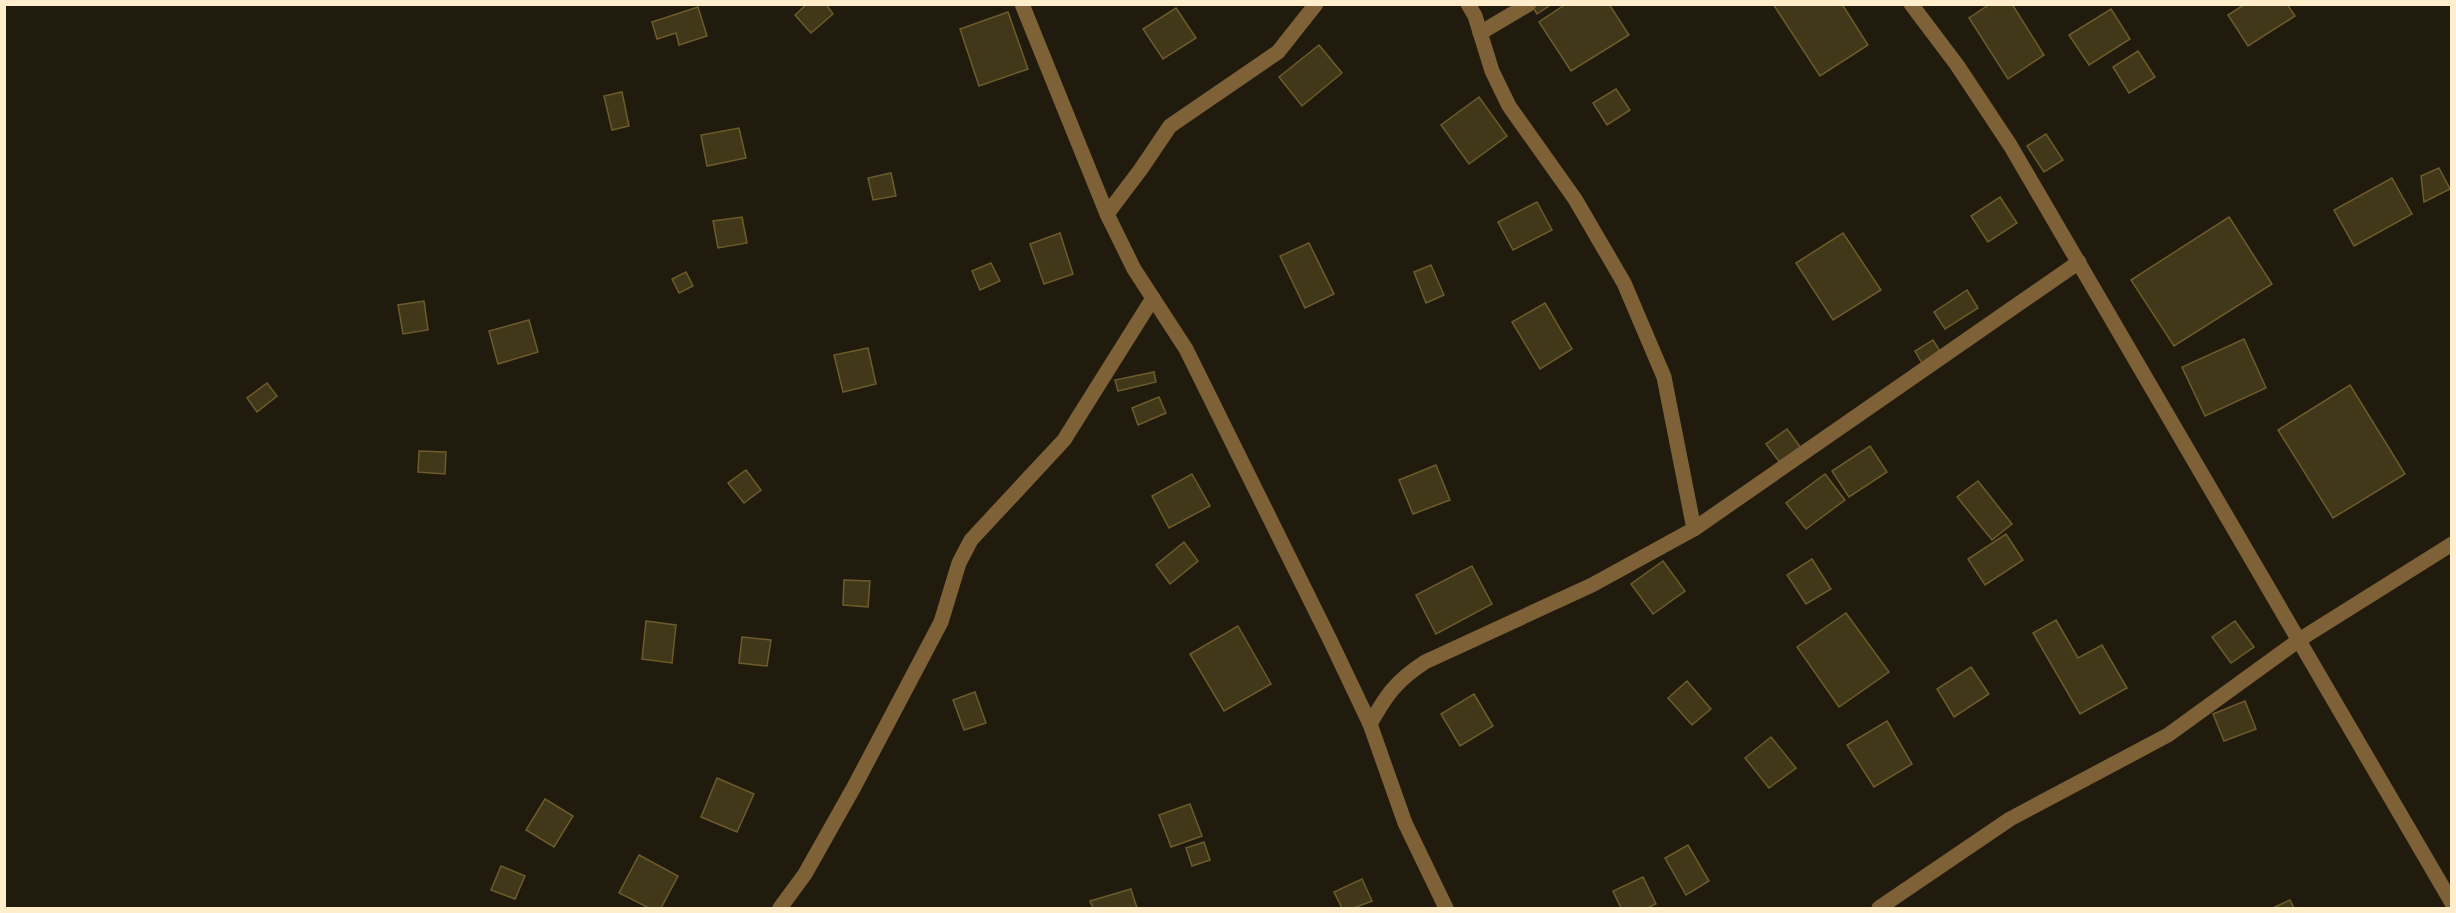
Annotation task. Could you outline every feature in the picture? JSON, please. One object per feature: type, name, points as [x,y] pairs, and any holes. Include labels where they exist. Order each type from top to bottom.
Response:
[{"type":"street","points":[[1022,4],[1107,214],[1134,269],[1186,349],[1370,724],[1406,823],[1446,909]]},
{"type":"street","points":[[1107,214],[1170,126],[1278,52],[1316,4]]},
{"type":"street","points":[[1468,4],[1475,16],[1492,71],[1509,106],[1575,199],[1628,294],[1664,377],[1695,529]]},
{"type":"street","points":[[1480,33],[1529,4]]},
{"type":"street","points":[[1911,4],[1957,65],[2004,136],[2451,903]]},
{"type":"street","points":[[1370,724],[1390,691],[1406,674],[1425,662],[1592,585],[1695,529],[2079,262]]},
{"type":"street","points":[[780,909],[805,874],[849,797],[936,632],[959,563],[971,540],[1064,440],[1153,298]]},
{"type":"street","points":[[1879,909],[2010,819],[2168,735],[2299,640],[2451,544]]},
{"type":"building","points":[[807,4],[826,4],[833,14],[811,33],[795,15]]},
{"type":"building","points":[[1531,4],[1552,4],[1537,14]]},
{"type":"building","points":[[1566,4],[1609,4],[1629,35],[1571,71],[1539,22]]},
{"type":"building","points":[[1773,4],[1842,4],[1868,45],[1820,76]]},
{"type":"building","points":[[1990,4],[2012,4],[2044,55],[2008,79],[1969,18]]},
{"type":"building","points":[[2245,4],[2287,4],[2295,16],[2248,46],[2228,15]]},
{"type":"building","points":[[698,7],[707,36],[679,45],[676,33],[657,39],[652,22]]},
{"type":"building","points":[[1176,8],[1196,38],[1163,59],[1143,29]]},
{"type":"building","points":[[2111,9],[2130,39],[2089,65],[2069,35]]},
{"type":"building","points":[[1008,12],[1028,69],[979,86],[960,29]]},
{"type":"building","points":[[1319,45],[1342,73],[1302,106],[1279,77]]},
{"type":"building","points":[[2138,51],[2155,77],[2129,93],[2113,67]]},
{"type":"building","points":[[1616,89],[1630,110],[1607,125],[1593,103]]},
{"type":"building","points":[[622,92],[629,126],[612,130],[604,96]]},
{"type":"building","points":[[1479,97],[1507,136],[1469,164],[1441,125]]},
{"type":"building","points":[[739,128],[746,158],[707,166],[701,135]]},
{"type":"building","points":[[2046,134],[2063,160],[2044,172],[2027,146]]},
{"type":"building","points":[[2439,168],[2450,189],[2424,202],[2421,176]]},
{"type":"building","points":[[891,173],[896,196],[873,200],[868,178]]},
{"type":"building","points":[[2392,178],[2412,214],[2354,246],[2334,210]]},
{"type":"building","points":[[2000,197],[2017,223],[1988,242],[1971,216]]},
{"type":"building","points":[[1537,202],[1552,230],[1513,250],[1498,222]]},
{"type":"building","points":[[742,217],[747,243],[718,248],[713,221]]},
{"type":"building","points":[[2229,217],[2272,284],[2174,346],[2131,280]]},
{"type":"building","points":[[1060,233],[1073,274],[1044,284],[1030,244]]},
{"type":"building","points":[[1843,233],[1881,290],[1833,320],[1796,263]]},
{"type":"building","points":[[1309,243],[1334,294],[1305,308],[1280,256]]},
{"type":"building","points":[[991,263],[1000,281],[980,290],[972,271]]},
{"type":"building","points":[[1431,265],[1444,295],[1426,303],[1414,272]]},
{"type":"building","points":[[686,272],[693,286],[679,293],[672,279]]},
{"type":"building","points":[[1967,290],[1978,308],[1945,329],[1934,312]]},
{"type":"building","points":[[424,301],[428,330],[403,334],[398,305]]},
{"type":"building","points":[[1545,303],[1572,349],[1540,369],[1512,322]]},
{"type":"building","points":[[529,320],[538,352],[498,364],[489,331]]},
{"type":"building","points":[[2244,339],[2266,388],[2205,416],[2182,367]]},
{"type":"building","points":[[1933,340],[1941,353],[1923,365],[1915,351]]},
{"type":"building","points":[[868,348],[876,384],[843,392],[834,355]]},
{"type":"building","points":[[1154,372],[1156,382],[1118,391],[1115,380]]},
{"type":"building","points":[[267,383],[277,396],[257,412],[247,398]]},
{"type":"building","points":[[2350,385],[2405,474],[2333,518],[2278,430]]},
{"type":"building","points":[[1159,397],[1166,413],[1138,425],[1132,408]]},
{"type":"building","points":[[1787,429],[1802,449],[1781,464],[1766,444]]},
{"type":"building","points":[[1870,446],[1887,472],[1849,497],[1832,471]]},
{"type":"building","points":[[419,451],[446,452],[445,474],[418,472]]},
{"type":"building","points":[[1436,465],[1450,500],[1413,514],[1399,480]]},
{"type":"building","points":[[746,470],[761,490],[744,503],[728,483]]},
{"type":"building","points":[[1192,474],[1210,506],[1169,528],[1152,496]]},
{"type":"building","points":[[1825,474],[1845,500],[1806,529],[1786,503]]},
{"type":"building","points":[[1978,481],[2012,524],[1992,540],[1957,497]]},
{"type":"building","points":[[2006,534],[2023,560],[1985,585],[1968,559]]},
{"type":"building","points":[[1184,542],[1198,561],[1170,584],[1156,565]]},
{"type":"building","points":[[1812,559],[1831,589],[1806,604],[1787,575]]},
{"type":"building","points":[[1663,561],[1685,591],[1653,614],[1631,584]]},
{"type":"building","points":[[1472,566],[1492,604],[1436,634],[1416,595]]},
{"type":"building","points":[[844,580],[870,581],[868,607],[843,605]]},
{"type":"building","points":[[1846,613],[1889,672],[1839,707],[1797,647]]},
{"type":"building","points":[[2056,620],[2078,658],[2102,645],[2127,688],[2080,714],[2033,633]]},
{"type":"building","points":[[646,621],[676,625],[672,663],[642,659]]},
{"type":"building","points":[[2235,621],[2254,647],[2231,663],[2212,637]]},
{"type":"building","points":[[1238,626],[1271,684],[1224,711],[1190,654]]},
{"type":"building","points":[[742,637],[771,640],[767,666],[739,663]]},
{"type":"building","points":[[1971,667],[1989,694],[1954,717],[1937,689]]},
{"type":"building","points":[[1687,681],[1711,709],[1692,725],[1668,698]]},
{"type":"building","points":[[975,692],[986,723],[964,730],[953,700]]},
{"type":"building","points":[[1474,694],[1493,726],[1460,746],[1441,714]]},
{"type":"building","points":[[2245,701],[2256,729],[2224,741],[2213,714]]},
{"type":"building","points":[[1887,721],[1912,764],[1874,787],[1847,745]]},
{"type":"building","points":[[1771,737],[1796,768],[1769,788],[1745,758]]},
{"type":"building","points":[[717,778],[754,794],[737,832],[701,817]]},
{"type":"building","points":[[545,799],[573,816],[554,847],[526,830]]},
{"type":"building","points":[[1190,804],[1202,836],[1171,847],[1159,815]]},
{"type":"building","points":[[1204,842],[1210,860],[1192,866],[1186,848]]},
{"type":"building","points":[[1688,845],[1709,881],[1686,895],[1665,858]]},
{"type":"building","points":[[639,855],[678,876],[661,908],[649,908],[619,893]]},
{"type":"building","points":[[501,866],[525,876],[515,899],[491,890]]},
{"type":"building","points":[[1643,877],[1656,904],[1647,908],[1621,908],[1613,891]]},
{"type":"building","points":[[1362,879],[1372,901],[1354,908],[1342,908],[1334,892]]},
{"type":"building","points":[[1131,889],[1137,908],[1093,908],[1090,901]]},
{"type":"building","points":[[2290,900],[2294,908],[2273,908]]}]
